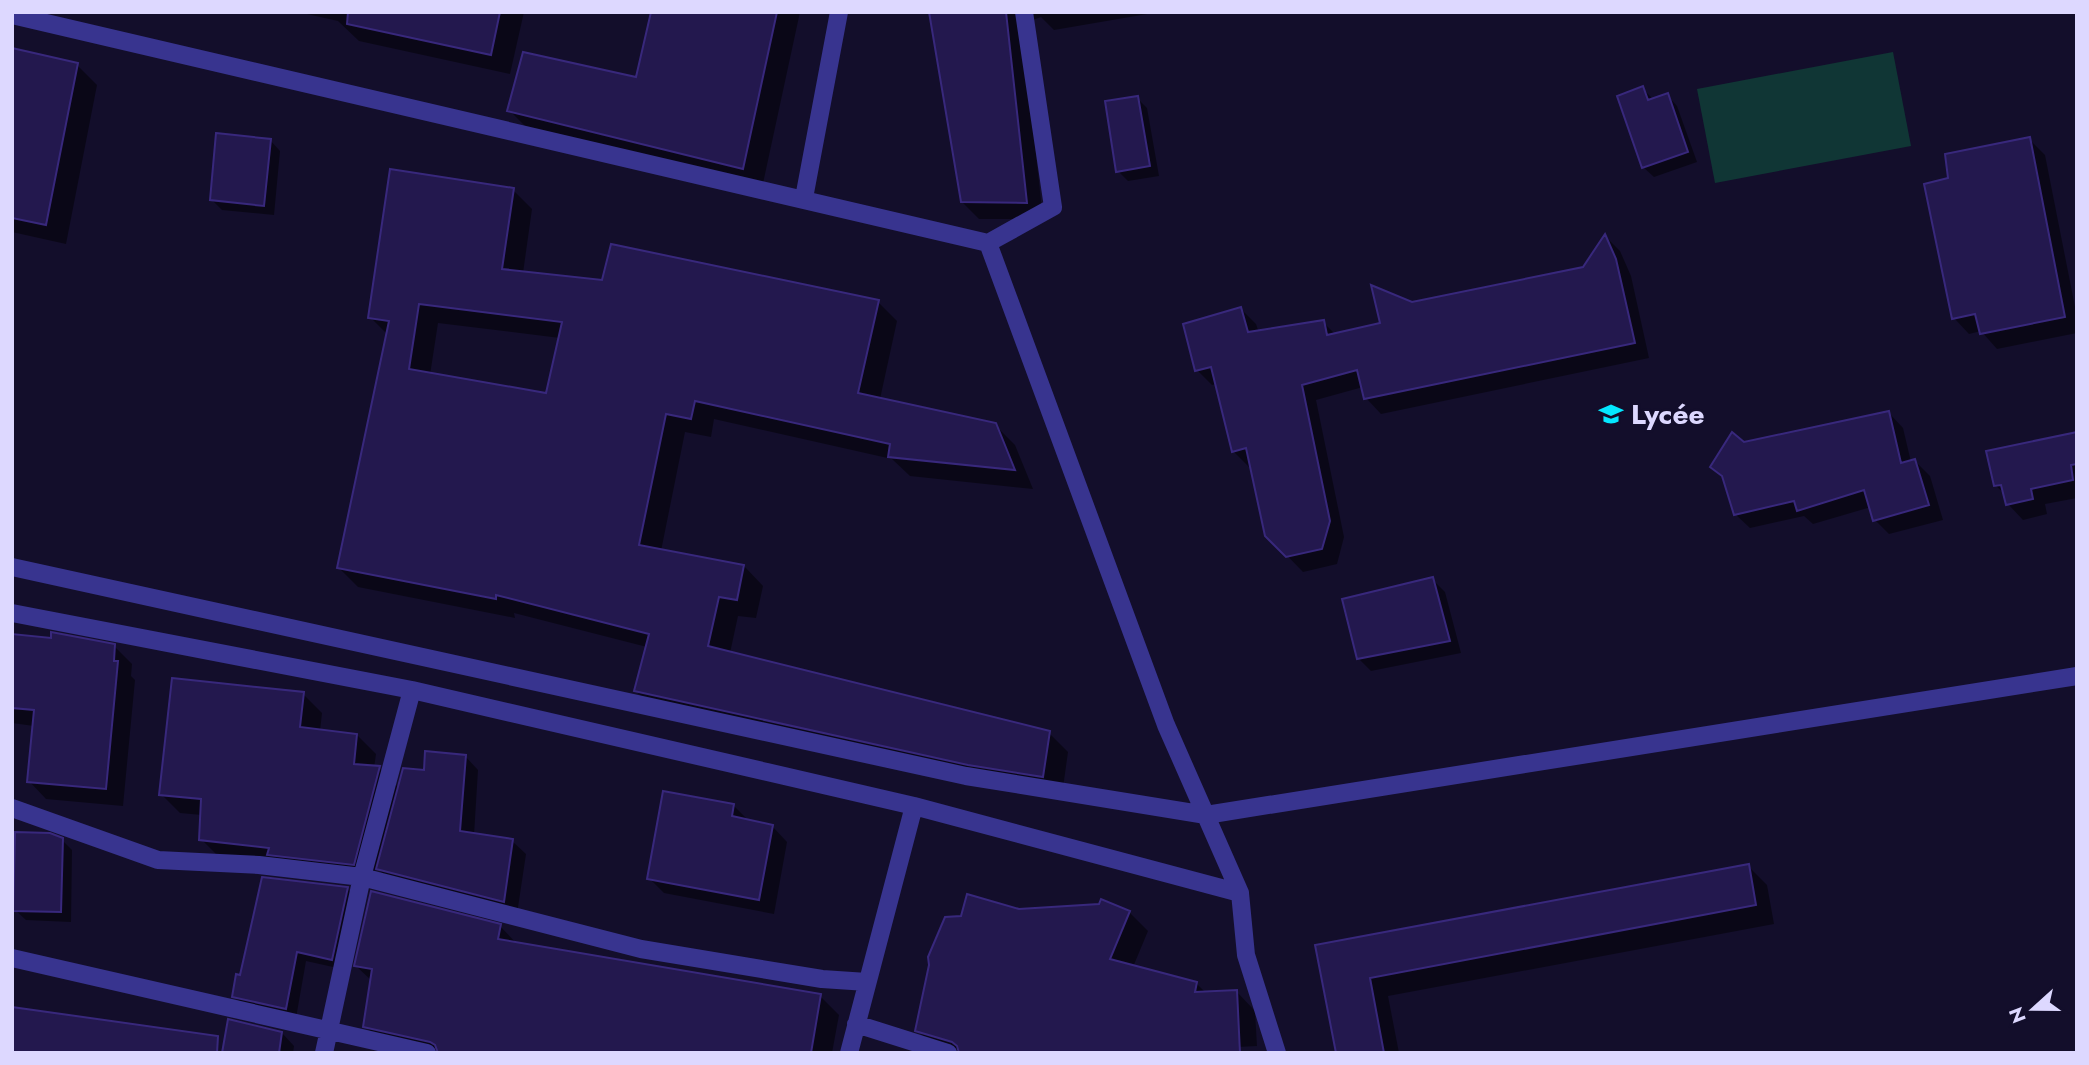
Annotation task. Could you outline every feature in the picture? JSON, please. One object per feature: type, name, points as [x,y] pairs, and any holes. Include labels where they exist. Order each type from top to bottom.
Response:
[{"type":"street","points":[[804,198],[839,12]]},
{"type":"street","points":[[12,15],[988,243],[1053,206],[1024,12]]},
{"type":"street","points":[[988,243],[1166,725],[1240,893],[1246,955],[1277,1053]]},
{"type":"street","points":[[12,567],[965,776],[1206,815],[2077,676]]},
{"type":"street","points":[[12,613],[412,690],[914,806],[1240,893]]},
{"type":"street","points":[[324,1053],[362,877],[412,690]]},
{"type":"street","points":[[849,1053],[914,806]]},
{"type":"street","points":[[12,808],[158,860],[259,864],[362,877],[641,949],[822,979],[867,982]]},
{"type":"street","points":[[12,958],[428,1053]]},
{"type":"street","points":[[856,1024],[948,1053]]},
{"type":"green space","points":[[1893,52],[1911,146],[1715,183],[1697,89]]},
{"type":"building","points":[[348,12],[500,12],[491,55],[347,24]]},
{"type":"building","points":[[651,12],[777,12],[743,169],[507,111],[523,52],[636,77]]},
{"type":"building","points":[[929,12],[1006,12],[1027,203],[961,202]]},
{"type":"building","points":[[12,48],[78,63],[46,225],[12,218]]},
{"type":"building","points":[[1643,86],[1648,100],[1668,93],[1688,152],[1642,168],[1617,96]]},
{"type":"building","points":[[1138,96],[1150,166],[1116,172],[1105,101]]},
{"type":"building","points":[[216,133],[271,139],[264,206],[210,200]]},
{"type":"building","points":[[2030,137],[2065,317],[1980,334],[1975,314],[1952,319],[1924,184],[1948,178],[1945,154]]},
{"type":"building","points":[[390,169],[514,188],[502,269],[602,280],[611,244],[879,300],[858,393],[996,423],[1015,470],[888,457],[890,444],[695,401],[691,419],[666,414],[639,545],[744,565],[737,600],[719,597],[708,646],[1050,731],[1043,777],[968,765],[634,691],[649,634],[496,595],[496,599],[337,568],[389,321],[368,318]],"holes":[[[419,304],[562,322],[546,393],[409,369]]]},
{"type":"building","points":[[1605,234],[1616,259],[1635,343],[1364,399],[1357,370],[1302,385],[1330,521],[1322,549],[1286,557],[1265,536],[1246,448],[1232,452],[1211,367],[1195,371],[1183,324],[1241,307],[1248,332],[1324,320],[1327,335],[1380,323],[1371,285],[1412,302],[1583,267]]},
{"type":"building","points":[[1889,411],[1901,463],[1915,459],[1929,505],[1873,521],[1864,490],[1797,511],[1794,501],[1734,515],[1722,476],[1710,467],[1732,432],[1744,442]]},
{"type":"building","points":[[2077,432],[2077,464],[2071,465],[2073,480],[2031,489],[2033,499],[2006,505],[2001,485],[1994,486],[1986,451]]},
{"type":"building","points":[[1433,577],[1450,641],[1357,659],[1342,599]]},
{"type":"building","points":[[51,632],[115,644],[114,661],[118,661],[106,789],[27,782],[34,710],[12,708],[12,634],[51,638]]},
{"type":"building","points":[[172,678],[304,692],[300,727],[357,734],[354,764],[380,766],[354,865],[267,855],[269,848],[199,840],[201,799],[159,795]]},
{"type":"building","points":[[425,751],[466,755],[460,831],[513,839],[504,902],[376,869],[403,768],[424,770]]},
{"type":"building","points":[[663,791],[734,804],[732,816],[773,825],[759,900],[647,879]]},
{"type":"building","points":[[15,832],[50,833],[63,838],[61,912],[13,911]]},
{"type":"building","points":[[1749,864],[1756,905],[1370,978],[1384,1053],[1336,1053],[1315,945]]},
{"type":"building","points":[[262,877],[348,887],[332,960],[297,952],[286,1009],[232,997],[236,974],[240,975]]},
{"type":"building","points":[[371,891],[501,924],[498,939],[821,994],[811,1053],[438,1053],[435,1045],[430,1042],[363,1027],[372,969],[354,966]]},
{"type":"building","points":[[967,894],[1019,909],[1099,904],[1101,899],[1130,911],[1110,959],[1197,982],[1195,992],[1237,990],[1240,1053],[959,1053],[952,1042],[915,1031],[929,965],[928,957],[945,917],[961,916]]},
{"type":"building","points":[[12,1007],[218,1036],[217,1053],[12,1053]]},
{"type":"building","points":[[228,1019],[282,1032],[279,1053],[222,1053]]},
{"type":"place","name":"Lycée","points":[[1611,414]]}]
